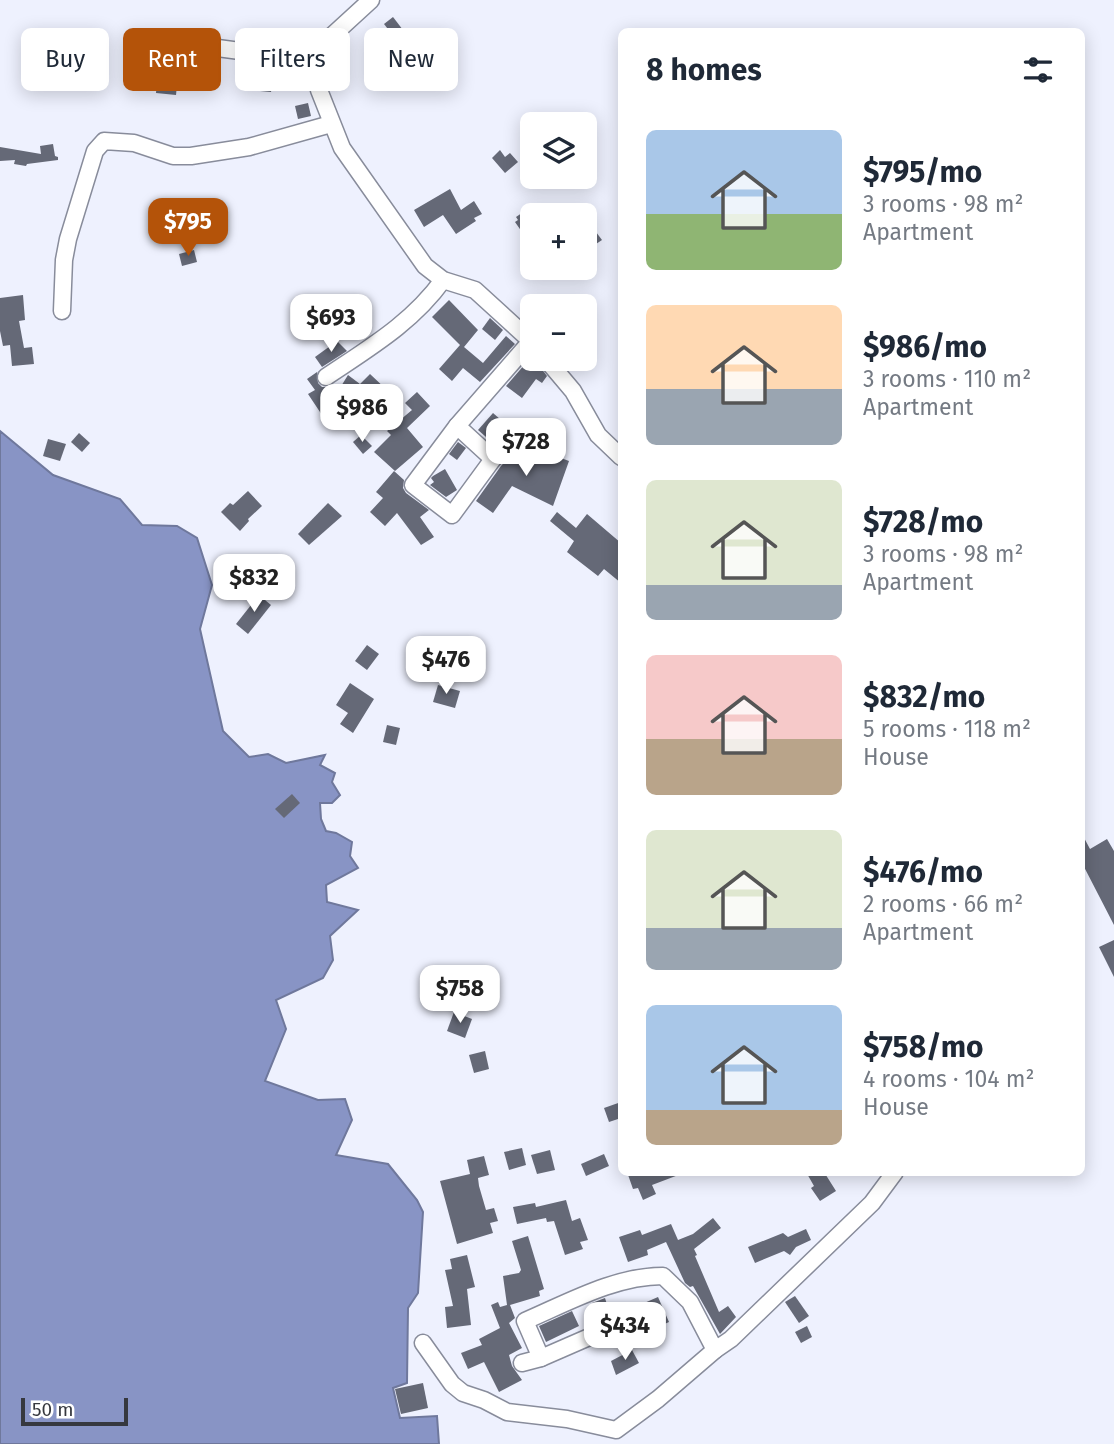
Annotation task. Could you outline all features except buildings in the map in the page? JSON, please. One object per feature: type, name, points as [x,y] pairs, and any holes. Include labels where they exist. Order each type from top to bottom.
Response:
[{"type":"street","points":[[340,28],[371,0]]},
{"type":"street","points":[[319,91],[342,148],[425,267],[443,280],[475,290],[520,331]]},
{"type":"street","points":[[62,311],[64,260],[68,239],[95,151],[104,141],[134,143],[173,156],[191,156],[249,147],[331,124]]},
{"type":"street","points":[[326,377],[406,323],[443,280]]},
{"type":"street","points":[[514,437],[493,459],[452,515],[413,485],[457,426],[520,355]]},
{"type":"street","points":[[556,371],[573,391],[598,435],[618,454]]},
{"type":"street","points":[[457,426],[493,459]]},
{"type":"street","points":[[423,1343],[452,1384],[463,1393],[507,1412],[567,1419],[616,1430],[731,1339],[872,1203],[892,1176]]},
{"type":"street","points":[[541,1358],[525,1321],[600,1289],[645,1276],[663,1276],[690,1302],[715,1350]]},
{"type":"street","points":[[522,1363],[541,1358],[603,1331]]},
{"type":"water","points":[[0,431],[53,475],[120,499],[142,525],[177,526],[197,538],[212,585],[200,629],[223,731],[249,757],[268,754],[286,763],[325,755],[320,765],[335,773],[332,782],[340,795],[332,803],[320,803],[321,819],[326,831],[352,842],[350,856],[358,868],[326,885],[327,902],[358,910],[330,936],[333,960],[323,978],[276,1000],[286,1029],[265,1081],[318,1100],[345,1099],[352,1120],[336,1155],[388,1164],[417,1200],[423,1212],[418,1293],[408,1308],[407,1383],[393,1388],[400,1418],[437,1416],[439,1444],[0,1444]]}]
